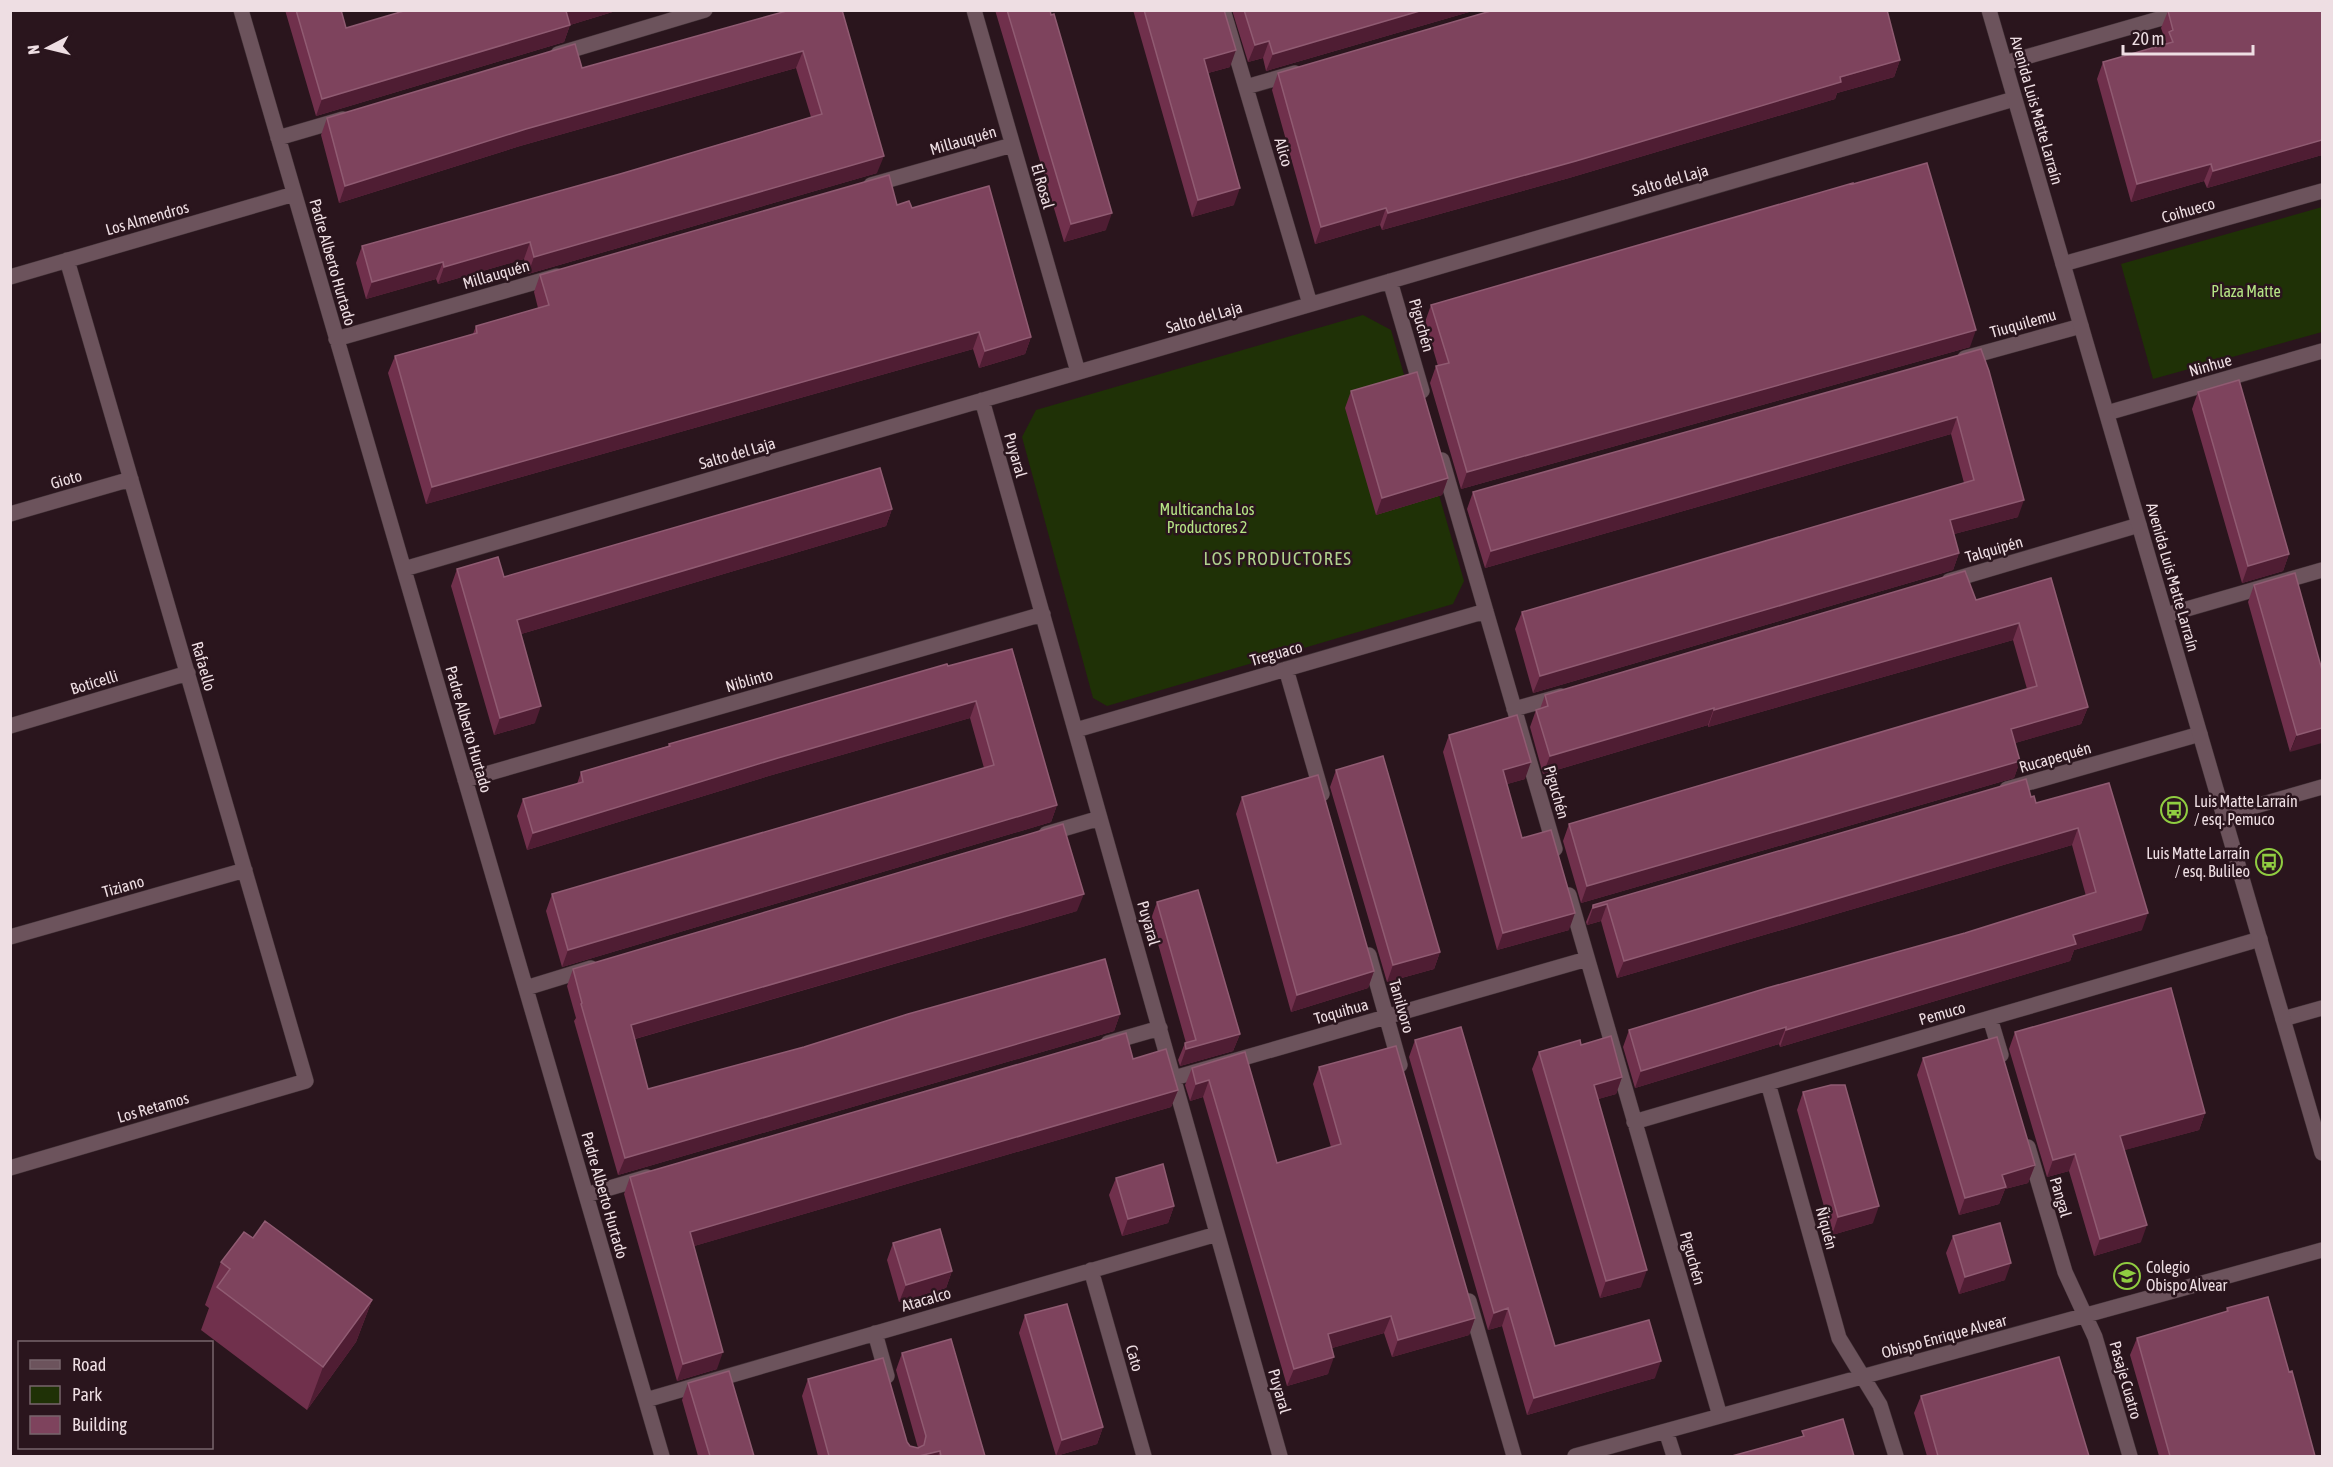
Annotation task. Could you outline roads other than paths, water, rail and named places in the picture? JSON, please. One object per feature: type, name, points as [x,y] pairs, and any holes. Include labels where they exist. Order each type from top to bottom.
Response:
[{"type":"street","name":"Padre Alberto Hurtado","points":[[241,10],[662,1456]]},
{"type":"street","points":[[548,57],[705,10]]},
{"type":"street","name":"El Rosal","points":[[974,10],[1078,372]]},
{"type":"street","name":"Alico","points":[[1223,10],[1310,304]]},
{"type":"street","name":"Avenida Luis Matte Larraín","points":[[1989,10],[2322,1153]]},
{"type":"street","points":[[2005,63],[2190,10]]},
{"type":"street","points":[[1246,87],[1313,68]]},
{"type":"street","name":"Salto del Laja","points":[[404,569],[2014,99]]},
{"type":"street","points":[[278,138],[357,114]]},
{"type":"street","name":"Millauquén","points":[[852,191],[1012,145]]},
{"type":"street","name":"Coihueco","points":[[2063,264],[2322,191]]},
{"type":"street","name":"Los Almendros","points":[[10,277],[294,194]]},
{"type":"street","name":"Rafaello","points":[[68,260],[306,1081]]},
{"type":"street","name":"Millauquén","points":[[336,339],[577,270]]},
{"type":"street","name":"Piguchén","points":[[1390,281],[1426,402]]},
{"type":"street","name":"Tiuquilemu","points":[[1955,361],[2080,326]]},
{"type":"street","name":"Ninhue","points":[[2107,413],[2322,351]]},
{"type":"street","name":"Puyaral","points":[[982,400],[1280,1456]]},
{"type":"street","name":"Piguchén","points":[[1438,447],[1460,500],[1486,611],[1558,858]]},
{"type":"street","name":"Gioto","points":[[10,514],[131,479]]},
{"type":"street","name":"Talquipén","points":[[1935,586],[2139,525]]},
{"type":"street","points":[[2166,615],[2322,570]]},
{"type":"street","name":"Treguaco","points":[[1076,730],[1486,611]]},
{"type":"street","name":"Niblinto","points":[[465,780],[1043,614]]},
{"type":"street","points":[[1286,669],[1328,814]]},
{"type":"street","name":"Boticelli","points":[[10,726],[188,673]]},
{"type":"street","points":[[1514,710],[1571,693]]},
{"type":"street","name":"Rucapequén","points":[[1995,793],[2200,734]]},
{"type":"street","points":[[2224,815],[2322,787]]},
{"type":"street","points":[[1031,838],[1100,818]]},
{"type":"street","name":"Tiziano","points":[[10,937],[245,870]]},
{"type":"street","name":"Piguchén","points":[[1564,881],[1580,914],[1587,959],[1720,1416]]},
{"type":"street","name":"Tanilvoro","points":[[1364,938],[1406,1085]]},
{"type":"street","name":"Pemuco","points":[[1634,1122],[2260,939]]},
{"type":"street","name":"Toquihua","points":[[1174,1078],[1587,959]]},
{"type":"street","points":[[526,988],[606,964]]},
{"type":"street","points":[[2283,1019],[2322,1008]]},
{"type":"street","points":[[1990,1018],[2006,1073]]},
{"type":"street","points":[[1091,1048],[1160,1028]]},
{"type":"street","name":"Los Retamos","points":[[10,1168],[306,1081]]},
{"type":"street","name":"Ñiquén","points":[[1768,1083],[1839,1338],[1881,1405],[1896,1456]]},
{"type":"street","name":"Pangal","points":[[2022,1128],[2065,1272],[2083,1316]]},
{"type":"street","points":[[586,1195],[666,1171]]},
{"type":"street","name":"Atacalco","points":[[646,1400],[1217,1234]]},
{"type":"street","name":"Obispo Enrique Alvear","points":[[1575,1456],[2322,1250]]},
{"type":"street","name":"Cato","points":[[1091,1270],[1144,1456]]},
{"type":"street","points":[[1465,1288],[1514,1456]]},
{"type":"street","name":"Pasaje Cuatro","points":[[2083,1316],[2095,1336],[2130,1456]]},
{"type":"street","points":[[875,1333],[891,1389]]},
{"type":"street","points":[[1666,1431],[1674,1456]]},
{"type":"place","name":"Luis Matte Larraín / esq. Pemuco","points":[[2174,810]]},
{"type":"place","name":"Luis Matte Larraín / esq. Bulileo","points":[[2269,862]]},
{"type":"place","name":"Colegio Obispo Alvear","points":[[2127,1276]]},
{"type":"district","name":"LOS PRODUCTORES","points":[[1278,558]]},
{"type":"park label","name":"Plaza Matte","points":[[2246,291]]},
{"type":"park label","name":"Multicancha Los Productores 2","points":[[1207,518]]}]
